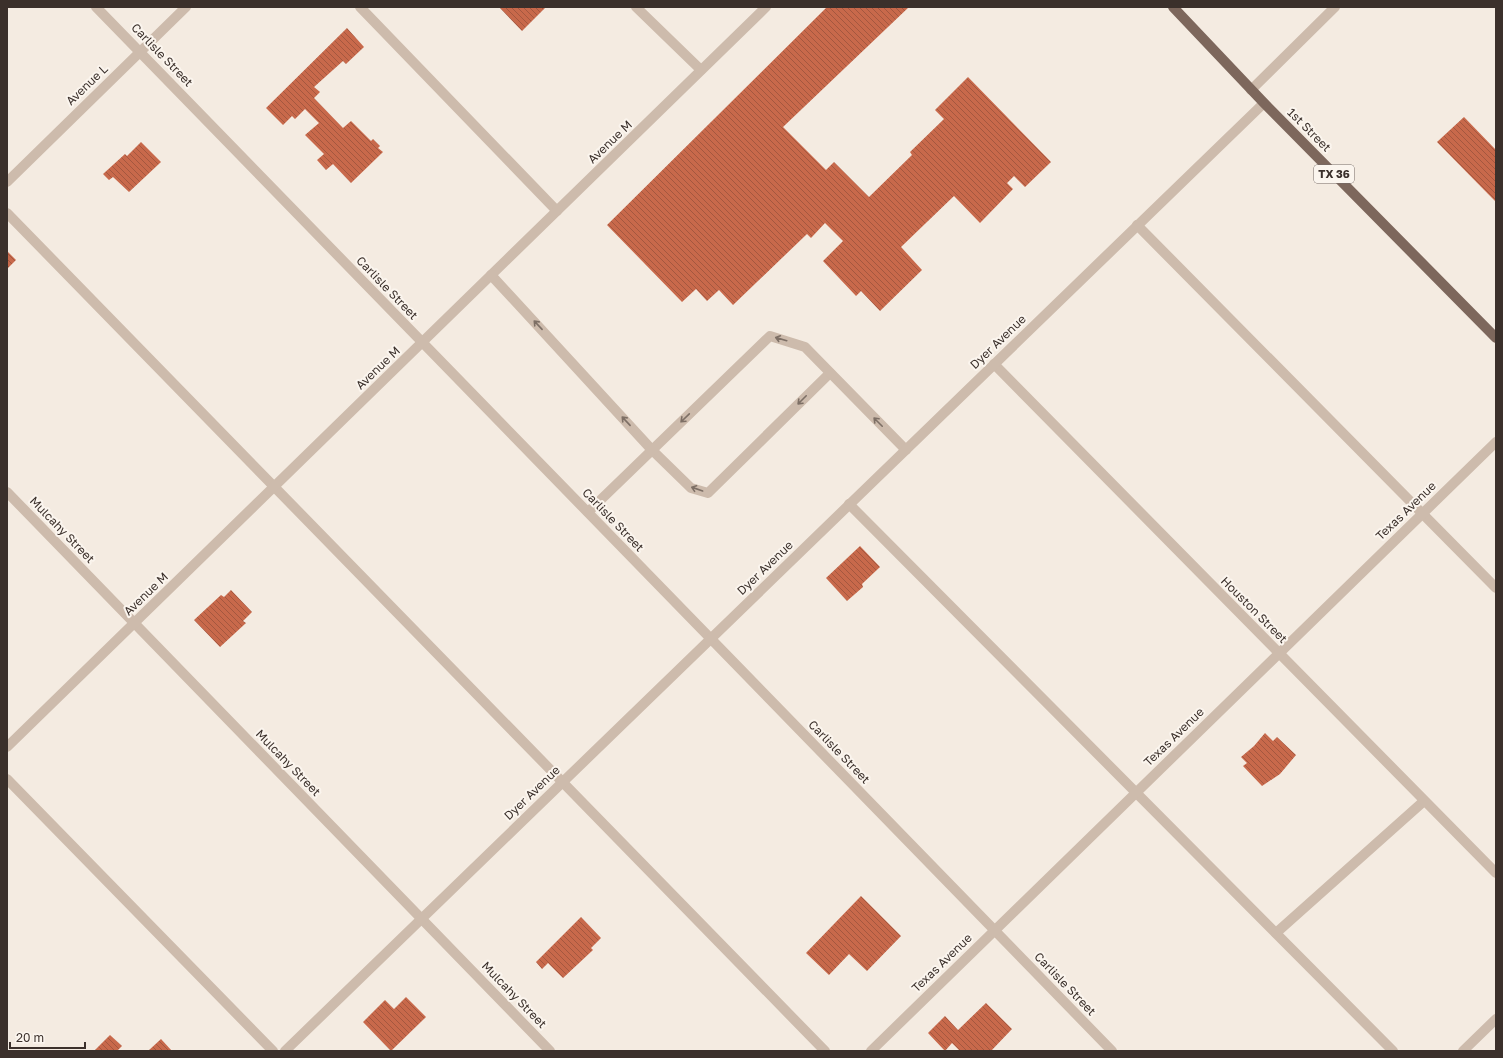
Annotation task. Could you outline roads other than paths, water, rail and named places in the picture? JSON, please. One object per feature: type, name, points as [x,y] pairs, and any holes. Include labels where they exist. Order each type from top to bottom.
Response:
[{"type":"main road","name":"1st Street","points":[[1173,7],[1251,90],[1495,335]]},
{"type":"street","name":"Carlisle Street","points":[[96,7],[1112,1051]]},
{"type":"street","name":"Avenue L","points":[[7,182],[186,7]]},
{"type":"street","points":[[360,7],[557,212]]},
{"type":"street","points":[[636,7],[701,70]]},
{"type":"street","name":"Avenue M","points":[[7,747],[766,7]]},
{"type":"street","points":[[1251,90],[1335,7]]},
{"type":"street","name":"Dyer Avenue","points":[[285,1051],[1264,103]]},
{"type":"street","points":[[7,213],[825,1051]]},
{"type":"street","points":[[1137,225],[1496,588]]},
{"type":"street","points":[[491,275],[652,450],[691,488],[708,493],[830,373]]},
{"type":"street","points":[[588,512],[770,336],[805,347],[906,450]]},
{"type":"street","name":"Houston Street","points":[[994,364],[1496,873]]},
{"type":"street","name":"Texas Avenue","points":[[871,1051],[1496,442]]},
{"type":"street","name":"Mulcahy Street","points":[[7,492],[550,1051]]},
{"type":"street","points":[[849,504],[1393,1051]]},
{"type":"street","points":[[7,779],[273,1051]]},
{"type":"street","points":[[1276,933],[1424,800]]},
{"type":"street","points":[[1463,1051],[1496,1019]]}]
